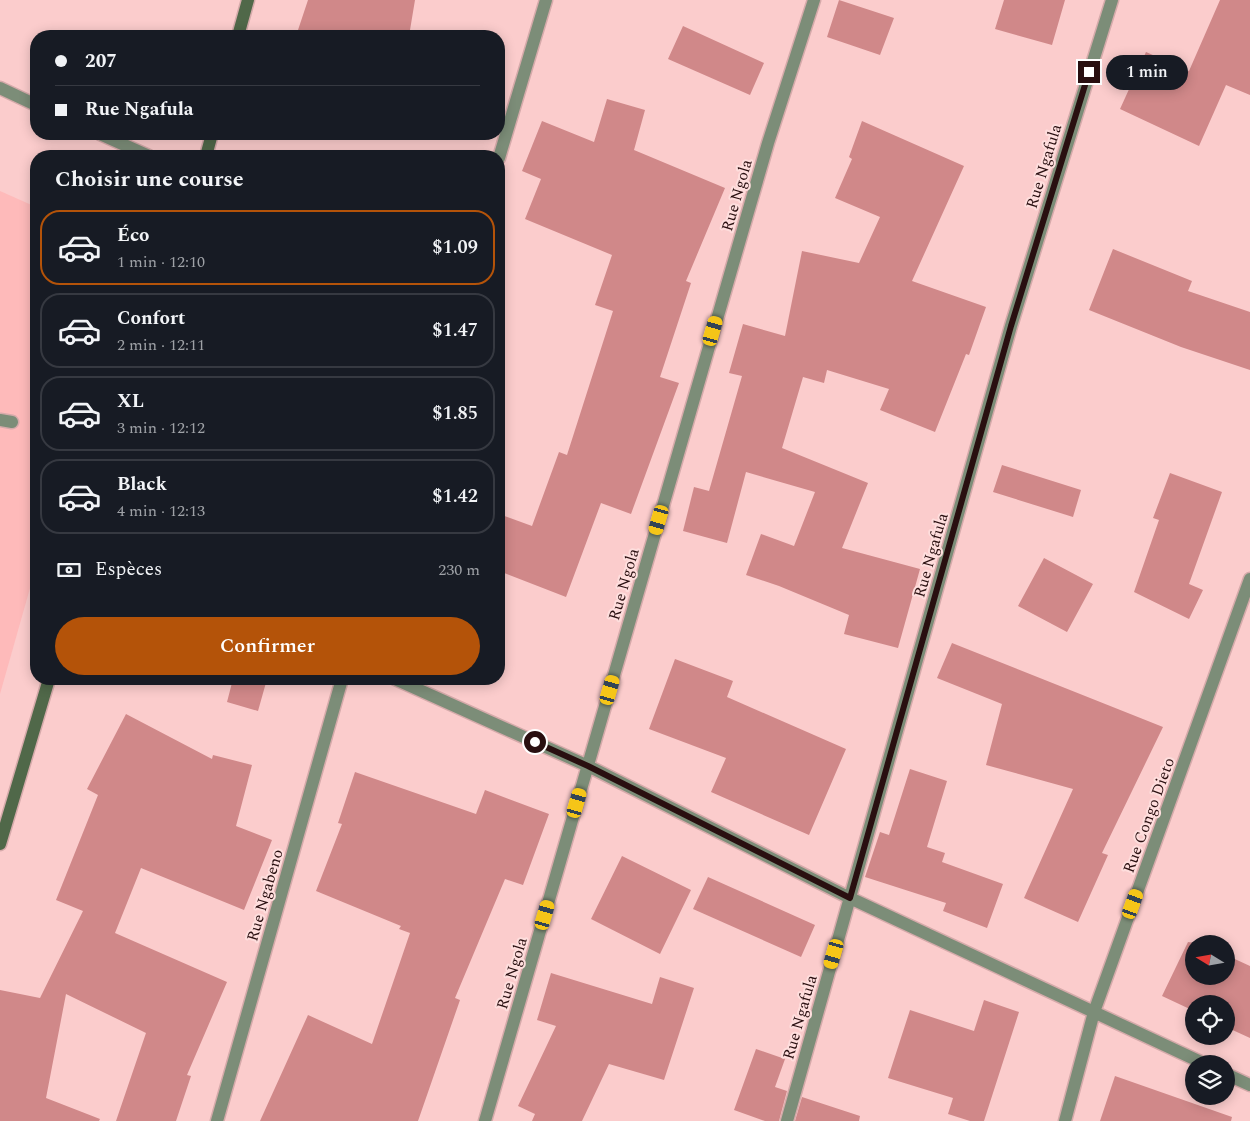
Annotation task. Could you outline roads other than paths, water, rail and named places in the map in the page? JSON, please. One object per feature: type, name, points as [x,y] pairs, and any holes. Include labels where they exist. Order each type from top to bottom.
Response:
[{"type":"main road","points":[[240,30],[248,0]]},
{"type":"main road","points":[[0,844],[47,685]]},
{"type":"street","points":[[505,138],[546,0]]},
{"type":"street","name":"Rue Ngola","points":[[485,1121],[768,142],[814,0]]},
{"type":"street","name":"Rue Ngafula","points":[[787,1121],[1011,326],[1112,0]]},
{"type":"street","points":[[0,88],[30,102]]},
{"type":"street","points":[[113,140],[136,150]]},
{"type":"street","name":"Rue Congo Dieto","points":[[1065,1121],[1094,1012],[1250,580]]},
{"type":"street","name":"Rue Ngabeno","points":[[217,1121],[340,685]]},
{"type":"street","points":[[408,685],[588,766],[850,898],[1186,1055]]},
{"type":"street","points":[[1235,1078],[1250,1084]]}]
